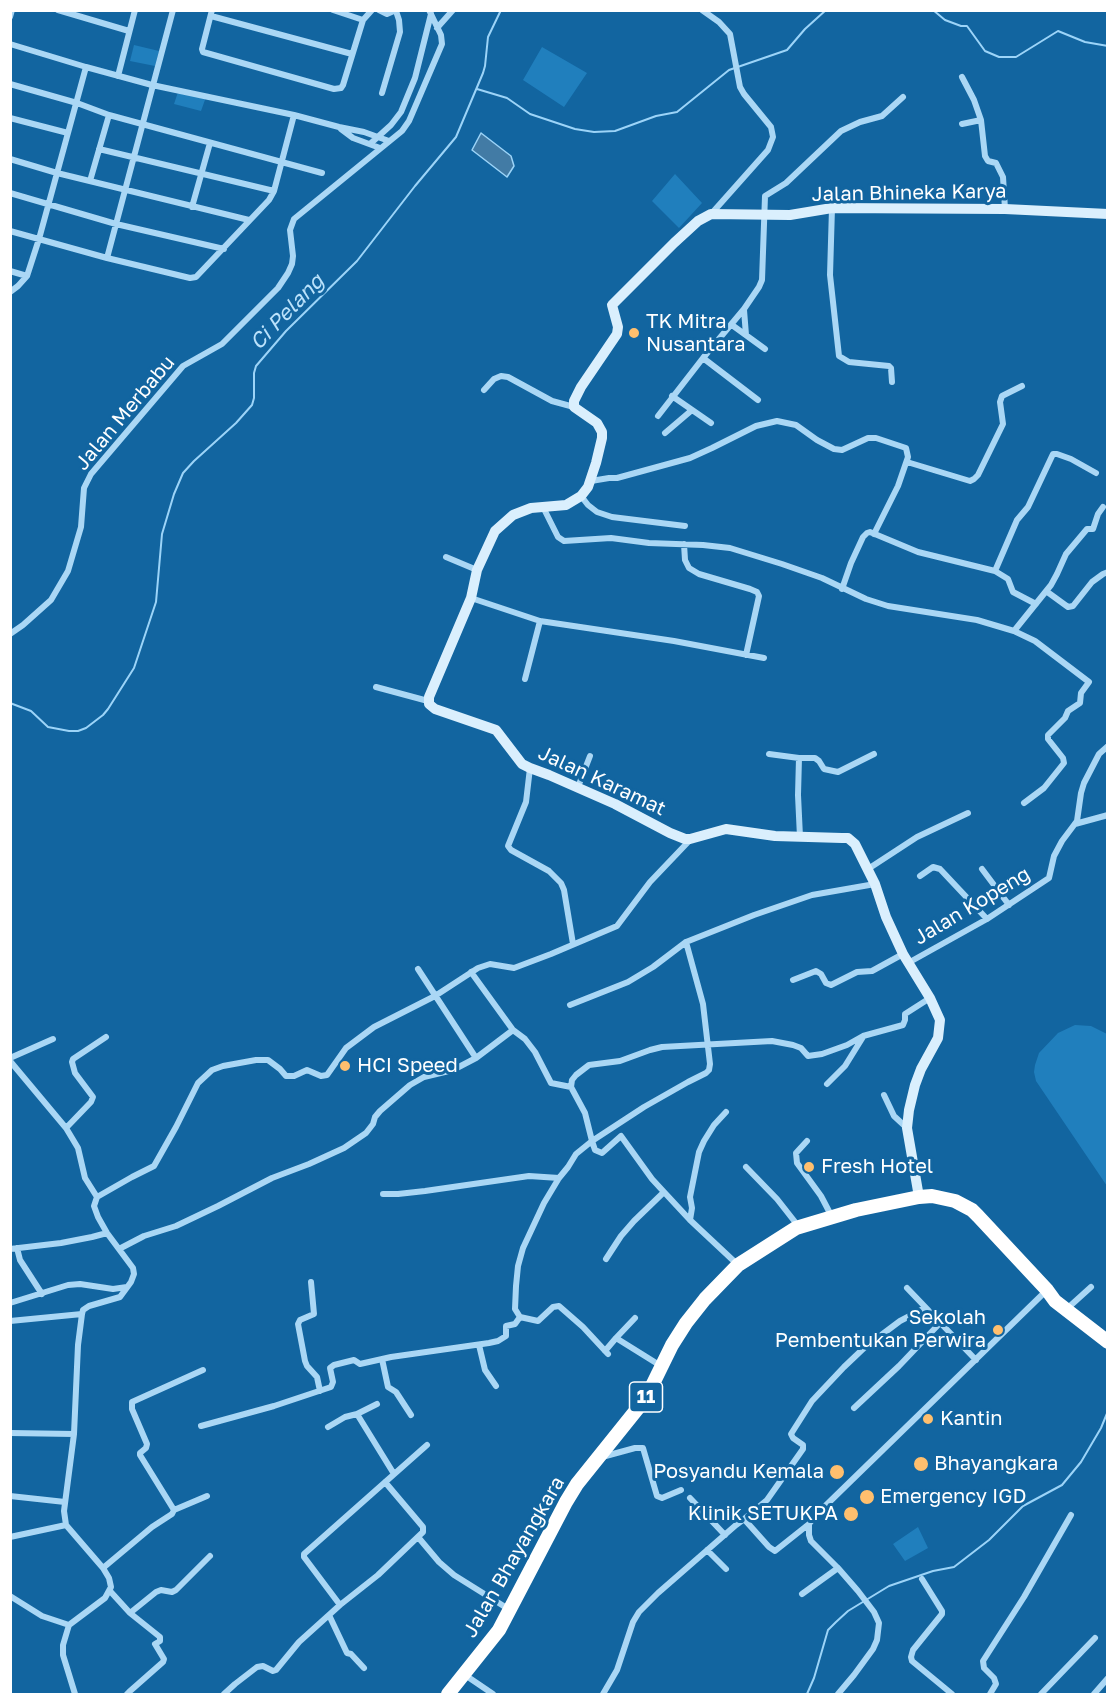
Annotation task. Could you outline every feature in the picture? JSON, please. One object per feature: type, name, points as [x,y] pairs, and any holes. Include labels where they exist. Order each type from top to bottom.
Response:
[{"type":"highway","name":"Jalan Bhayangkara","points":[[448,1695],[499,1630],[566,1502],[646,1398],[672,1345],[686,1323],[705,1299],[738,1265],[800,1227],[856,1210],[919,1197],[933,1196],[955,1201],[972,1210],[1055,1301],[1107,1342]]},
{"type":"highway","name":"Jalan Bhayangkara","points":[[1047,1290],[1107,1332]]},
{"type":"street","points":[[10,17],[12,10]]},
{"type":"street","points":[[58,10],[129,31]]},
{"type":"street","points":[[118,76],[135,10]]},
{"type":"street","points":[[107,258],[173,10]]},
{"type":"street","points":[[333,10],[363,20]]},
{"type":"street","points":[[352,54],[212,13],[202,49],[203,52],[334,89],[341,87],[352,54],[363,20],[372,10]]},
{"type":"street","points":[[379,10],[387,14],[396,11],[400,32],[382,93]]},
{"type":"street","points":[[437,28],[453,10]]},
{"type":"street","points":[[574,407],[576,395],[618,330],[612,309],[614,302],[698,221],[711,214],[768,150],[773,141],[771,127],[744,94],[735,60],[733,39],[719,22],[702,10]]},
{"type":"street","points":[[370,144],[391,125],[401,112],[409,95],[430,12]]},
{"type":"street","name":"Jalan Merbabu","points":[[10,633],[23,625],[51,600],[68,571],[81,527],[84,488],[91,474],[183,366],[222,344],[279,288],[292,264],[290,230],[294,219],[402,131],[414,114],[442,44],[430,12]]},
{"type":"street","points":[[10,44],[86,68],[152,85],[294,115],[339,128],[364,132],[389,141]]},
{"type":"street","points":[[10,291],[27,276],[86,68]]},
{"type":"street","points":[[962,77],[981,120],[985,156],[988,161],[996,163],[1003,177],[1005,209]]},
{"type":"street","points":[[10,84],[142,125],[322,173]]},
{"type":"street","points":[[658,416],[756,294],[762,279],[765,196],[786,183],[834,136],[860,122],[882,116],[903,96]]},
{"type":"street","points":[[90,181],[109,115]]},
{"type":"street","points":[[10,231],[107,258],[196,277],[269,200],[283,162],[294,115]]},
{"type":"street","points":[[10,118],[68,133]]},
{"type":"street","points":[[962,124],[981,120]]},
{"type":"street","points":[[339,128],[353,138],[380,148]]},
{"type":"street","points":[[192,207],[210,143]]},
{"type":"street","points":[[99,149],[274,191]]},
{"type":"street","points":[[10,159],[57,173],[249,220]]},
{"type":"street","points":[[10,193],[116,224],[224,249]]},
{"type":"street","points":[[832,208],[830,275],[838,352],[842,359],[849,362],[889,366],[891,382]]},
{"type":"street","name":"Jalan Bhineka Karya","points":[[711,214],[790,215],[832,208],[1005,209],[1107,214]]},
{"type":"street","points":[[10,271],[27,276]]},
{"type":"street","points":[[744,309],[746,335]]},
{"type":"street","points":[[732,325],[765,349]]},
{"type":"street","points":[[703,358],[758,400]]},
{"type":"street","points":[[376,687],[428,701],[471,598],[477,570],[495,531],[513,515],[522,511],[566,504],[581,496],[591,481],[602,438],[602,432],[597,423],[574,407],[552,401],[508,377],[501,376],[494,379],[484,390]]},
{"type":"street","points":[[907,462],[970,481],[974,479],[1003,424],[1000,402],[1002,396],[1022,386]]},
{"type":"street","points":[[672,396],[711,423]]},
{"type":"street","points":[[665,433],[692,410]]},
{"type":"street","points":[[591,481],[617,478],[690,458],[756,426],[777,421],[796,425],[834,449],[842,450],[868,438],[876,438],[906,448],[908,458],[895,492],[874,534]]},
{"type":"street","points":[[994,571],[1017,520],[1028,507],[1053,454],[1071,459],[1096,473]]},
{"type":"street","points":[[581,496],[588,506],[612,517],[685,526]]},
{"type":"street","points":[[543,507],[558,537],[564,541],[611,538],[649,543],[730,548],[822,578],[842,589],[888,606],[956,616],[1014,631],[1035,641],[1089,682],[1081,693],[1080,703],[1068,711],[1065,718],[1048,735],[1048,739],[1063,758],[1064,763],[1044,788],[1024,803]]},
{"type":"street","points":[[1014,631],[1058,574],[1066,554],[1087,530],[1093,529],[1102,507]]},
{"type":"street","points":[[842,589],[851,563],[868,532],[918,552],[994,571],[1008,579],[1012,592],[1036,604]]},
{"type":"street","points":[[684,544],[685,560],[689,568],[699,574],[757,592],[759,601],[746,655]]},
{"type":"street","points":[[446,557],[477,570]]},
{"type":"street","points":[[1046,591],[1068,606],[1073,606],[1092,582],[1107,572]]},
{"type":"street","points":[[471,598],[540,621],[674,641],[764,658]]},
{"type":"street","points":[[525,679],[540,621]]},
{"type":"street","name":"Jalan Karamat","points":[[428,701],[431,708],[435,710],[495,730],[522,764],[615,804],[675,835],[690,839]]},
{"type":"street","name":"Jalan Kopeng","points":[[793,980],[816,971],[821,974],[826,983],[831,985],[857,972],[872,971],[905,958],[987,919],[1049,878],[1054,856],[1062,841],[1076,824],[1084,783],[1099,754],[1107,746]]},
{"type":"street","points":[[769,754],[817,759],[824,769],[838,772],[874,754]]},
{"type":"street","points":[[578,787],[590,756]]},
{"type":"street","points":[[799,758],[800,837]]},
{"type":"street","points":[[530,768],[525,802],[508,846],[511,850],[549,871],[561,883],[573,944]]},
{"type":"street","points":[[868,869],[917,837],[968,813]]},
{"type":"street","points":[[1076,824],[1107,815]]},
{"type":"street","points":[[75,1695],[63,1655],[63,1645],[69,1625],[105,1599],[110,1591],[111,1582],[103,1568],[66,1525],[64,1511],[74,1434],[78,1345],[82,1314],[83,1310],[89,1306],[120,1297],[134,1274],[133,1268],[118,1250],[95,1211],[95,1201],[97,1197],[154,1166],[198,1083],[213,1070],[246,1061],[268,1060],[286,1076],[294,1076],[307,1070],[324,1076],[330,1072],[342,1052],[375,1027],[435,996],[471,972],[490,964],[514,968],[617,926],[650,882],[690,839],[726,829],[759,834],[848,838],[855,844],[868,869],[886,917],[905,958],[930,998],[940,1020],[939,1033],[917,1080],[906,1128],[919,1197]]},
{"type":"street","points":[[920,876],[933,867],[940,869],[987,919]]},
{"type":"street","points":[[982,870],[1009,905]]},
{"type":"street","points":[[570,1005],[628,982],[686,942],[754,915],[833,890],[875,884]]},
{"type":"street","points":[[519,1317],[515,1301],[518,1266],[523,1248],[544,1203],[576,1154],[591,1141],[709,1070],[703,1004],[686,942]]},
{"type":"street","points":[[418,969],[476,1058]]},
{"type":"street","points":[[471,972],[513,1030],[525,1039],[535,1052],[551,1083],[571,1086]]},
{"type":"street","points":[[738,1265],[690,1220],[652,1179],[621,1136],[602,1153],[595,1150],[585,1113],[571,1086],[572,1080],[589,1065],[620,1061],[662,1047],[782,1042],[801,1048],[810,1056],[847,1045],[863,1036],[903,1025],[905,1014],[930,998]]},
{"type":"street","points":[[118,1250],[137,1239],[176,1226],[266,1180],[323,1159],[345,1148],[366,1133],[380,1111],[417,1080],[453,1070],[476,1058],[513,1030]]},
{"type":"street","points":[[827,1084],[845,1066],[863,1036]]},
{"type":"street","points":[[66,1128],[93,1097],[75,1073],[73,1059],[106,1037]]},
{"type":"street","points":[[53,1040],[10,1060],[66,1128],[78,1148],[86,1178],[97,1197]]},
{"type":"street","points":[[884,1095],[894,1116],[906,1128]]},
{"type":"street","points":[[690,1220],[692,1208],[690,1197],[699,1152],[714,1125],[726,1112]]},
{"type":"street","points":[[807,1141],[796,1153],[796,1163],[821,1196],[832,1217]]},
{"type":"street","points":[[746,1167],[800,1227]]},
{"type":"street","points":[[383,1194],[425,1191],[529,1176],[559,1178]]},
{"type":"street","points":[[606,1259],[621,1236],[664,1192]]},
{"type":"street","points":[[42,1294],[14,1249],[92,1238],[107,1233]]},
{"type":"street","points":[[311,1282],[314,1314],[300,1320],[298,1324],[305,1361],[317,1377],[320,1391]]},
{"type":"street","points":[[10,1303],[59,1287],[80,1284],[108,1289],[127,1287]]},
{"type":"street","points":[[1070,1306],[1091,1287]]},
{"type":"street","points":[[907,1288],[976,1360]]},
{"type":"street","points":[[744,1519],[775,1551],[809,1524],[1047,1290]]},
{"type":"street","points":[[519,1317],[538,1322],[553,1307],[559,1306],[607,1352],[616,1338],[635,1318]]},
{"type":"street","points":[[603,1695],[617,1670],[633,1622],[639,1612],[707,1550],[767,1500],[802,1449],[803,1445],[791,1434],[812,1401],[864,1348],[900,1321],[925,1308]]},
{"type":"street","points":[[10,1321],[82,1314]]},
{"type":"street","points":[[201,1426],[320,1391],[333,1385],[330,1368],[332,1366],[353,1360],[360,1364],[498,1341],[505,1337],[506,1326],[515,1324],[519,1317]]},
{"type":"street","points":[[854,1408],[940,1323]]},
{"type":"street","points":[[616,1338],[662,1366]]},
{"type":"street","points":[[479,1345],[485,1370],[496,1386]]},
{"type":"street","points":[[382,1359],[388,1387],[399,1396],[411,1414]]},
{"type":"street","points":[[174,1510],[140,1455],[147,1444],[131,1404],[135,1400],[203,1370]]},
{"type":"street","points":[[328,1427],[345,1417],[377,1404]]},
{"type":"street","points":[[357,1414],[394,1474]]},
{"type":"street","points":[[10,1433],[74,1434]]},
{"type":"street","points":[[340,1605],[304,1554],[427,1445]]},
{"type":"street","points":[[598,1458],[643,1448],[657,1496],[662,1498],[681,1490]]},
{"type":"street","points":[[224,1695],[257,1667],[263,1666],[273,1671],[276,1670],[298,1642],[378,1575],[423,1532],[423,1527],[385,1482]]},
{"type":"street","points":[[10,1496],[65,1502]]},
{"type":"street","points":[[103,1568],[174,1510],[207,1496]]},
{"type":"street","points":[[690,1498],[725,1535]]},
{"type":"street","points":[[990,1695],[996,1684],[994,1678],[984,1668],[983,1661],[1024,1597],[1071,1515]]},
{"type":"street","points":[[809,1524],[809,1535],[812,1541],[858,1591],[874,1612],[879,1623],[877,1640],[867,1658],[838,1695]]},
{"type":"street","points":[[10,1537],[66,1525]]},
{"type":"street","points":[[418,1537],[439,1562],[454,1575],[510,1610]]},
{"type":"street","points":[[707,1550],[726,1569]]},
{"type":"street","points":[[130,1613],[160,1590],[172,1593],[210,1556]]},
{"type":"street","points":[[802,1594],[838,1568]]},
{"type":"street","points":[[922,1579],[942,1614],[913,1650],[911,1658],[952,1695]]},
{"type":"street","points":[[110,1591],[130,1613],[160,1637],[160,1641],[155,1644],[164,1659],[164,1662],[127,1695]]},
{"type":"street","points":[[10,1596],[42,1616],[69,1625]]},
{"type":"street","points":[[329,1615],[347,1653],[351,1654],[364,1668]]},
{"type":"street","points":[[1041,1695],[1095,1638]]},
{"type":"street","points":[[465,1675],[493,1695]]},
{"type":"street","points":[[1094,1695],[1107,1681]]},
{"type":"shaded area","points":[[134,45],[159,51],[155,66],[130,61]]},
{"type":"shaded area","points":[[542,47],[587,73],[564,107],[523,80]]},
{"type":"shaded area","points":[[179,89],[206,97],[201,111],[174,104]]},
{"type":"shaded area","points":[[481,133],[511,156],[514,166],[507,177],[472,150]]},
{"type":"shaded area","points":[[675,174],[702,203],[679,228],[652,201]]},
{"type":"shaded area","points":[[1075,1025],[1091,1026],[1107,1034],[1107,1186],[1036,1081],[1034,1072],[1039,1053],[1058,1033]]},
{"type":"shaded area","points":[[918,1527],[928,1548],[905,1561],[893,1544]]},
{"type":"waterway","name":"Ci Pelang","points":[[10,703],[31,711],[48,727],[69,731],[86,728],[108,709],[134,668],[156,602],[162,534],[183,473],[252,405],[256,366],[286,331],[357,261],[456,137],[483,73],[488,37],[501,10]]},
{"type":"waterway","points":[[477,89],[507,98],[530,114],[575,129],[594,132],[615,131],[656,116],[677,112],[729,70],[787,50],[826,10]]},
{"type":"waterway","points":[[933,10],[945,20],[967,26],[985,51],[999,57],[1016,57],[1058,31],[1085,42],[1108,46]]},
{"type":"waterway","points":[[807,1694],[828,1630],[836,1622],[848,1611],[889,1586],[933,1571],[954,1567],[989,1540],[1023,1506],[1062,1485],[1081,1462],[1108,1411]]},
{"type":"place","name":"TK Mitra Nusantara","points":[[634,333]]},
{"type":"place","name":"HCI Speed","points":[[345,1066]]},
{"type":"place","name":"Fresh Hotel","points":[[809,1167]]},
{"type":"place","name":"Sekolah Pembentukan Perwira","points":[[998,1330]]},
{"type":"place","name":"Kantin","points":[[928,1419]]},
{"type":"place","name":"Bhayangkara","points":[[921,1464]]},
{"type":"place","name":"Posyandu Kemala","points":[[837,1472]]},
{"type":"place","name":"Emergency IGD","points":[[867,1497]]},
{"type":"place","name":"Klinik SETUKPA","points":[[851,1514]]}]
